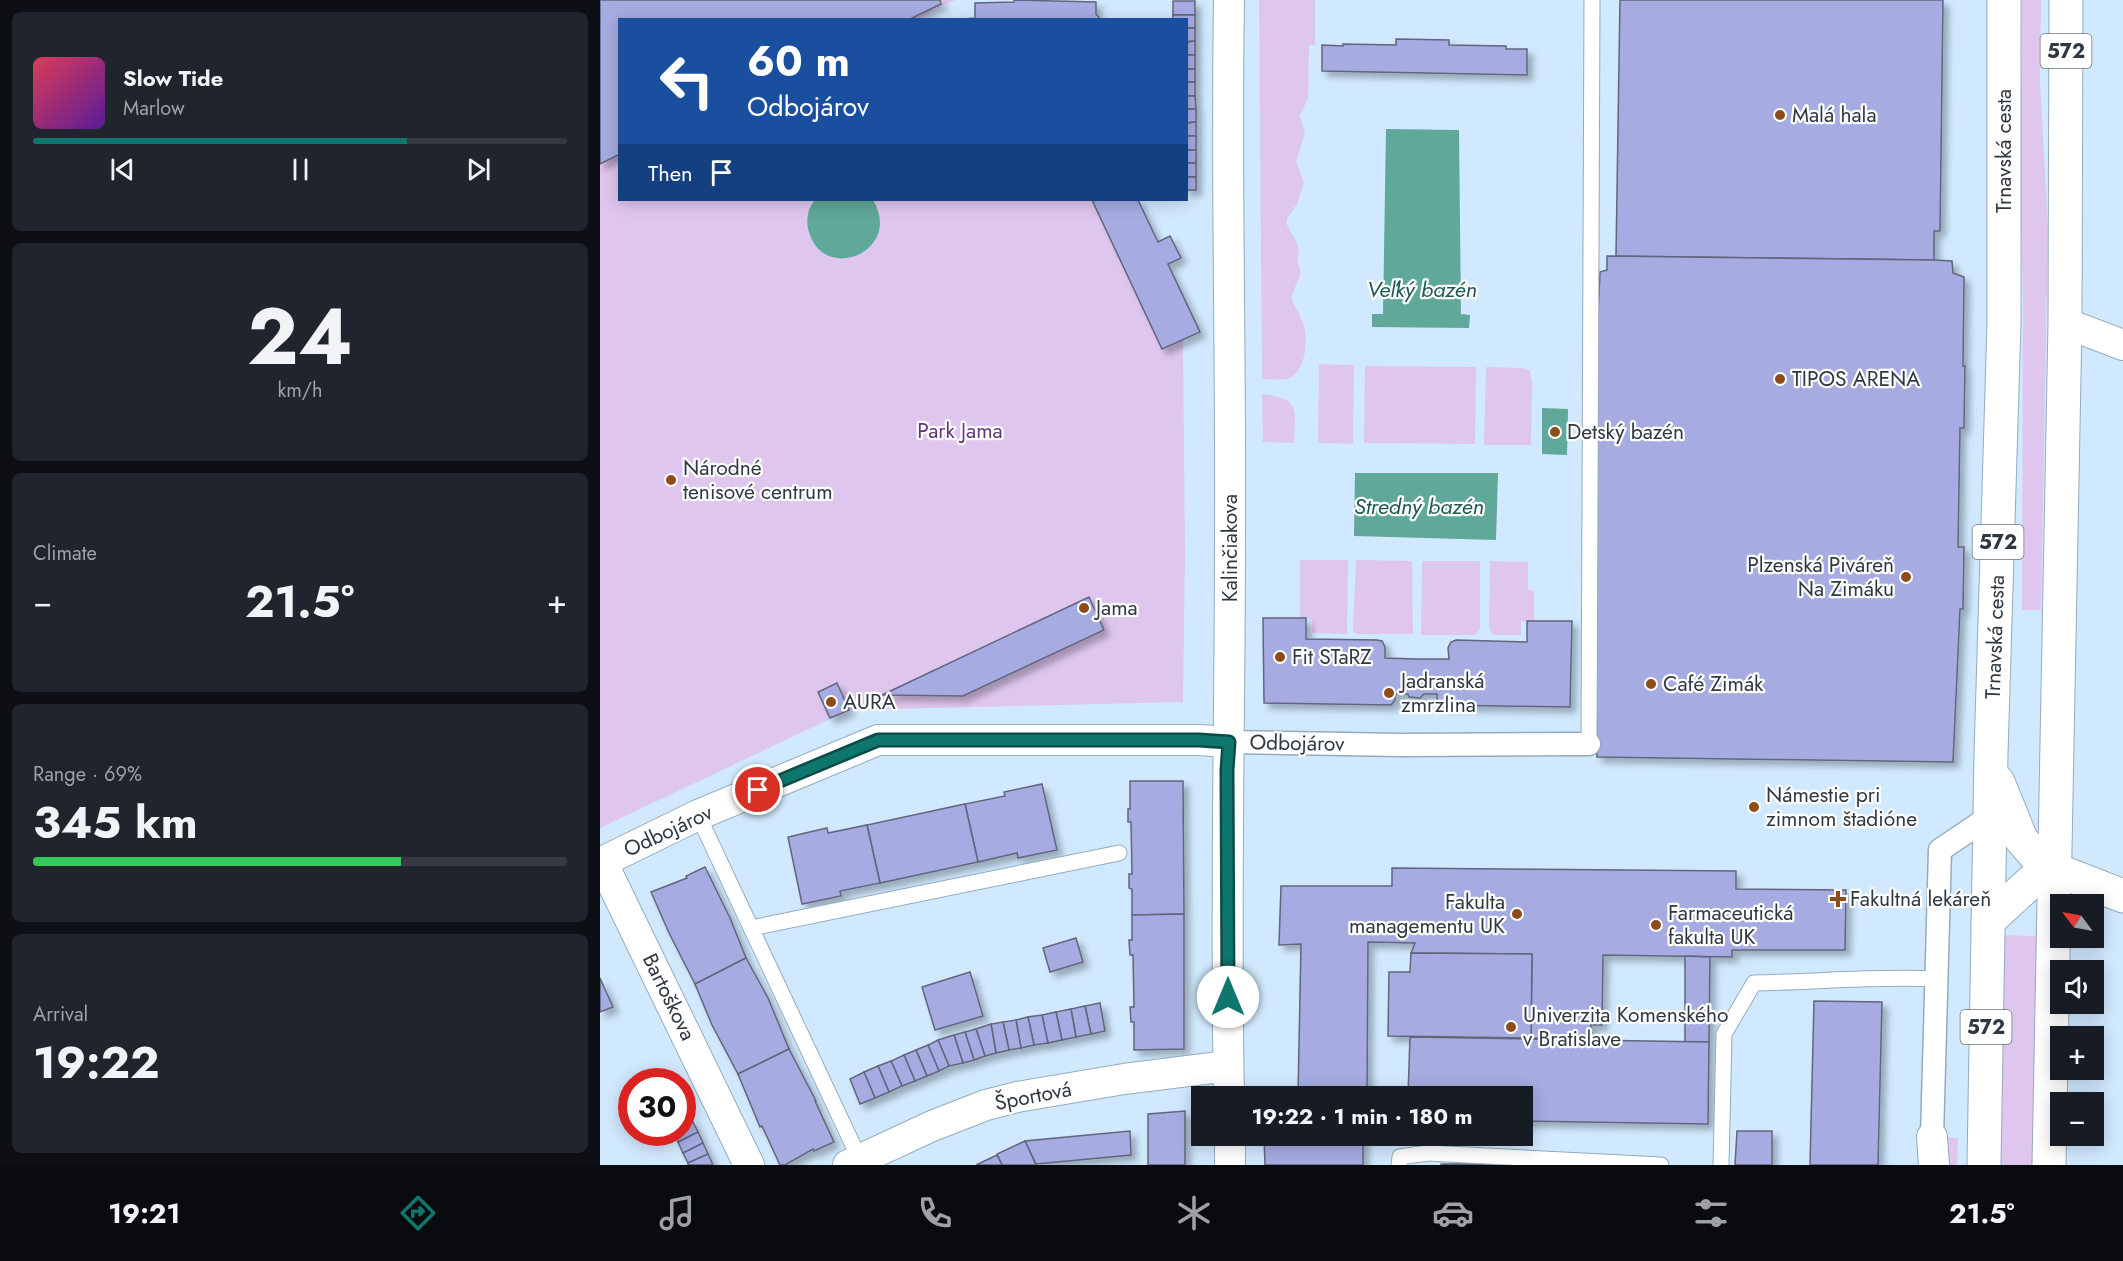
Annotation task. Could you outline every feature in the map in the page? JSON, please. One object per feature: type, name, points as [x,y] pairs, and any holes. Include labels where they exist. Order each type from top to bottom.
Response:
[{"type":"main road","name":"Trnavská cesta","points":[[2000,813],[1991,762],[2004,323],[2004,0]]},
{"type":"main road","name":"572","points":[[2049,1165],[2065,323],[2066,0]]},
{"type":"main road","points":[[2000,813],[2028,824],[2039,823],[2050,817],[2056,809]]},
{"type":"main road","name":"572","points":[[1984,1165],[1988,921],[2000,813]]},
{"type":"main road","points":[[2000,813],[2034,854],[2054,869],[2123,897]]},
{"type":"main road","points":[[1988,921],[2032,881],[2054,869]]},
{"type":"street","name":"Kalinčiakova","points":[[1229,0],[1227,144],[1230,409],[1227,770],[1229,1086]]},
{"type":"street","points":[[2065,323],[2123,345]]},
{"type":"street","name":"Odbojárov","points":[[601,862],[698,815],[878,740],[1199,740],[1403,746],[1589,744]]},
{"type":"street","points":[[1933,1151],[1940,850],[2000,813]]},
{"type":"street","name":"Bartoškova","points":[[601,862],[749,1165]]},
{"type":"street","name":"Športová","points":[[854,1162],[932,1126],[997,1102],[1124,1079],[1228,1066]]},
{"type":"street","points":[[1230,1146],[1230,1165]]},
{"type":"lane","points":[[1589,744],[1592,0]]},
{"type":"lane","points":[[698,815],[751,928],[854,1162]]},
{"type":"lane","points":[[751,928],[1119,853]]},
{"type":"lane","points":[[1721,1165],[1724,1034],[1754,983],[1845,981],[1897,977],[1937,989]]},
{"type":"lane","points":[[1399,1165],[1400,1156],[1428,1153],[1661,1165]]},
{"type":"green space","name":"Park Jama","points":[[600,0],[955,0],[919,18],[618,18],[618,201],[1092,201],[1162,349],[1183,340],[1185,552],[1183,702],[849,710],[600,828]]},
{"type":"green space","points":[[1259,0],[1315,0],[1315,45],[1309,45],[1308,98],[1300,116],[1305,133],[1296,162],[1304,183],[1297,204],[1287,219],[1287,225],[1298,245],[1297,261],[1301,273],[1291,297],[1303,323],[1306,345],[1303,361],[1295,374],[1279,380],[1262,379]]},
{"type":"green space","points":[[2022,0],[2041,0],[2040,80],[2048,230],[2041,610],[2022,610],[2023,296],[2020,197]]},
{"type":"green space","points":[[1319,364],[1354,365],[1353,444],[1318,443]]},
{"type":"green space","points":[[1365,366],[1476,367],[1475,444],[1364,443]]},
{"type":"green space","points":[[1486,367],[1523,368],[1530,371],[1532,382],[1531,445],[1484,445]]},
{"type":"green space","points":[[1262,394],[1290,402],[1295,413],[1294,443],[1263,442]]},
{"type":"green space","points":[[1300,560],[1348,560],[1347,634],[1312,633],[1312,619],[1300,618]]},
{"type":"green space","points":[[1356,560],[1412,561],[1413,634],[1356,634],[1353,630]]},
{"type":"green space","points":[[1422,561],[1480,561],[1480,628],[1475,635],[1421,635]]},
{"type":"green space","points":[[1490,561],[1528,562],[1528,590],[1534,591],[1534,621],[1521,621],[1521,635],[1493,635],[1489,628]]},
{"type":"green space","points":[[2003,935],[2038,936],[2032,1165],[2001,1165]]},
{"type":"green space","points":[[1943,1137],[1958,1138],[1957,1165],[1949,1165]]},
{"type":"water","name":"Veľký bazén","points":[[1386,129],[1459,130],[1461,314],[1470,315],[1469,328],[1372,327],[1372,314],[1383,314]]},
{"type":"water","points":[[814,201],[873,201],[880,218],[878,233],[871,246],[859,254],[845,258],[831,257],[819,249],[810,235],[807,221]]},
{"type":"water","name":"Detský bazén","points":[[1542,408],[1568,409],[1567,455],[1542,454]]},
{"type":"water","name":"Stredný bazén","points":[[1355,473],[1498,473],[1496,540],[1354,536]]},
{"type":"building","points":[[600,0],[940,0],[941,4],[912,18],[618,18],[618,155],[600,164]]},
{"type":"building","points":[[1014,0],[1096,2],[1096,14],[1099,18],[975,18],[975,3],[1014,2]]},
{"type":"building","name":"Malá hala","points":[[1620,0],[1943,0],[1940,231],[1934,231],[1934,260],[1616,256]]},
{"type":"building","points":[[1173,1],[1195,1],[1195,15],[1173,15]]},
{"type":"building","points":[[1173,15],[1195,15],[1195,28],[1188,28],[1188,18],[1173,18]]},
{"type":"building","points":[[1188,28],[1195,28],[1195,41],[1188,42]]},
{"type":"building","points":[[1396,39],[1449,40],[1449,45],[1506,46],[1506,49],[1527,49],[1527,75],[1322,71],[1322,45],[1396,45]]},
{"type":"building","points":[[1195,41],[1195,55],[1188,55],[1188,42]]},
{"type":"building","points":[[1188,55],[1195,55],[1195,69],[1188,69]]},
{"type":"building","points":[[1188,69],[1195,69],[1195,82],[1188,82]]},
{"type":"building","points":[[1188,82],[1195,82],[1195,96],[1188,96]]},
{"type":"building","points":[[1188,96],[1195,96],[1196,109],[1188,109]]},
{"type":"building","points":[[1188,109],[1196,109],[1196,122],[1188,123]]},
{"type":"building","points":[[1196,122],[1196,136],[1188,136],[1188,123]]},
{"type":"building","points":[[1188,136],[1196,136],[1196,150],[1188,150]]},
{"type":"building","points":[[1188,150],[1196,150],[1196,163],[1188,163]]},
{"type":"building","points":[[1188,163],[1196,163],[1196,177],[1188,177]]},
{"type":"building","points":[[1188,177],[1196,177],[1196,190],[1188,190]]},
{"type":"building","points":[[1092,201],[1138,201],[1158,242],[1170,236],[1181,258],[1168,264],[1200,332],[1162,349]]},
{"type":"building","name":"TIPOS ARENA","points":[[1607,256],[1952,261],[1953,273],[1964,277],[1964,428],[1960,428],[1958,547],[1964,547],[1963,609],[1960,609],[1953,762],[1597,757],[1593,426],[1600,272],[1607,270]]},
{"type":"building","points":[[1089,597],[1104,630],[963,696],[882,695]]},
{"type":"building","points":[[1263,618],[1306,618],[1306,639],[1377,640],[1382,641],[1385,647],[1385,658],[1416,659],[1449,659],[1448,648],[1451,642],[1456,640],[1527,642],[1527,621],[1572,621],[1570,707],[1441,705],[1437,702],[1437,694],[1424,694],[1420,698],[1409,697],[1408,694],[1395,694],[1395,700],[1391,705],[1264,703]]},
{"type":"building","points":[[837,683],[849,710],[830,718],[818,692]]},
{"type":"building","points":[[1130,781],[1183,781],[1184,914],[1132,915],[1132,889],[1129,888],[1129,874],[1132,874],[1131,822],[1128,822]]},
{"type":"building","points":[[1042,784],[1057,850],[1018,858],[1017,853],[978,862],[965,804],[1005,796],[1004,792]]},
{"type":"building","points":[[965,804],[978,862],[880,883],[867,825]]},
{"type":"building","points":[[867,825],[880,883],[840,891],[841,896],[802,904],[788,837],[827,828],[828,833]]},
{"type":"building","points":[[705,867],[730,918],[746,958],[695,984],[651,892],[687,878],[686,876]]},
{"type":"building","points":[[1392,868],[1736,871],[1736,889],[1846,890],[1845,950],[1732,950],[1732,957],[1603,955],[1602,1025],[1591,1025],[1592,1040],[1531,1038],[1532,954],[1411,953],[1415,943],[1368,942],[1367,1086],[1298,1086],[1301,944],[1279,945],[1281,886],[1392,886]]},
{"type":"building","points":[[1184,914],[1184,1049],[1134,1050],[1134,1022],[1131,1022],[1130,1007],[1134,1007],[1133,955],[1130,955],[1129,940],[1132,940],[1132,915]]},
{"type":"building","points":[[1076,938],[1083,962],[1050,972],[1043,948]]},
{"type":"building","points":[[1411,953],[1532,954],[1531,1038],[1388,1036],[1389,972],[1410,972]]},
{"type":"building","points":[[1685,956],[1710,957],[1709,1042],[1685,1042]]},
{"type":"building","points":[[746,958],[768,998],[789,1049],[738,1074],[712,1025],[695,984]]},
{"type":"building","points":[[970,972],[983,1016],[935,1030],[922,987]]},
{"type":"building","points":[[600,978],[613,1007],[600,1012]]},
{"type":"building","points":[[1814,1001],[1882,1002],[1878,1165],[1810,1165]]},
{"type":"building","points":[[1100,1003],[1105,1031],[1091,1034],[1085,1006]]},
{"type":"building","points":[[1085,1006],[1091,1034],[1076,1037],[1071,1009]]},
{"type":"building","points":[[1071,1009],[1076,1037],[1062,1040],[1056,1012]]},
{"type":"building","points":[[1056,1012],[1062,1040],[1048,1043],[1042,1015]]},
{"type":"building","points":[[1042,1015],[1048,1043],[1034,1045],[1028,1017]]},
{"type":"building","points":[[1028,1017],[1034,1045],[1021,1048],[1016,1020]]},
{"type":"building","points":[[1016,1020],[1021,1048],[1009,1050],[1003,1022]]},
{"type":"building","points":[[1003,1022],[1009,1050],[996,1053],[991,1024]]},
{"type":"building","points":[[991,1024],[996,1053],[985,1056],[976,1029]]},
{"type":"building","points":[[976,1029],[985,1056],[974,1060],[965,1032]]},
{"type":"building","points":[[965,1032],[974,1060],[963,1063],[954,1035]]},
{"type":"building","points":[[954,1035],[963,1063],[949,1066],[938,1040]]},
{"type":"building","points":[[1410,1037],[1709,1042],[1708,1124],[1533,1121],[1533,1086],[1408,1086]]},
{"type":"building","points":[[938,1040],[949,1066],[939,1071],[928,1045]]},
{"type":"building","points":[[928,1045],[939,1071],[927,1076],[916,1050]]},
{"type":"building","points":[[789,1049],[834,1142],[814,1151],[813,1149],[785,1165],[780,1165],[762,1126],[760,1127],[738,1074]]},
{"type":"building","points":[[916,1050],[927,1076],[915,1081],[904,1055]]},
{"type":"building","points":[[904,1055],[915,1081],[902,1086],[891,1061]]},
{"type":"building","points":[[891,1061],[902,1086],[889,1092],[878,1066]]},
{"type":"building","points":[[878,1066],[889,1092],[875,1098],[864,1072]]},
{"type":"building","points":[[864,1072],[875,1098],[860,1104],[850,1079]]},
{"type":"building","points":[[1185,1111],[1185,1165],[1148,1165],[1148,1114]]},
{"type":"building","points":[[1130,1131],[1131,1155],[1036,1164],[1025,1141]]},
{"type":"building","points":[[1737,1131],[1772,1131],[1772,1165],[1735,1165]]},
{"type":"building","points":[[698,1132],[703,1143],[683,1153],[680,1146],[696,1146],[696,1133]]},
{"type":"building","points":[[1025,1141],[1036,1165],[1002,1165],[997,1154]]},
{"type":"building","points":[[703,1143],[708,1154],[688,1163],[683,1153]]},
{"type":"building","points":[[1264,1146],[1363,1146],[1363,1165],[1265,1165]]},
{"type":"building","points":[[708,1154],[713,1165],[688,1165],[688,1163]]},
{"type":"building","points":[[997,1155],[1002,1165],[976,1165]]},
{"type":"building","points":[[1515,1164],[1515,1165],[1441,1165]]},
{"type":"place","name":"Malá hala","points":[[1780,115]]},
{"type":"place","name":"TIPOS ARENA","points":[[1780,379]]},
{"type":"place","name":"Detský bazén","points":[[1555,432]]},
{"type":"place","name":"Národné tenisové centrum","points":[[671,480]]},
{"type":"place","name":"Plzenská Piváreň Na Zimáku","points":[[1906,577]]},
{"type":"place","name":"Jama","points":[[1084,608]]},
{"type":"place","name":"Fit STaRZ","points":[[1280,657]]},
{"type":"place","name":"Café Zimák","points":[[1651,684]]},
{"type":"place","name":"Jadranská zmrzlina","points":[[1389,693]]},
{"type":"place","name":"AURA","points":[[831,702]]},
{"type":"place","name":"Námestie pri zimnom štadióne","points":[[1754,807]]},
{"type":"place","name":"Fakultná lekáreň","points":[[1838,899]]},
{"type":"place","name":"Fakulta managementu UK","points":[[1517,914]]},
{"type":"place","name":"Farmaceutická fakulta UK","points":[[1656,925]]},
{"type":"place","name":"Univerzita Komenského v Bratislave","points":[[1511,1027]]},
{"type":"route","points":[[758,790],[878,740],[1199,740],[1229,742],[1227,770],[1228,997]]}]
